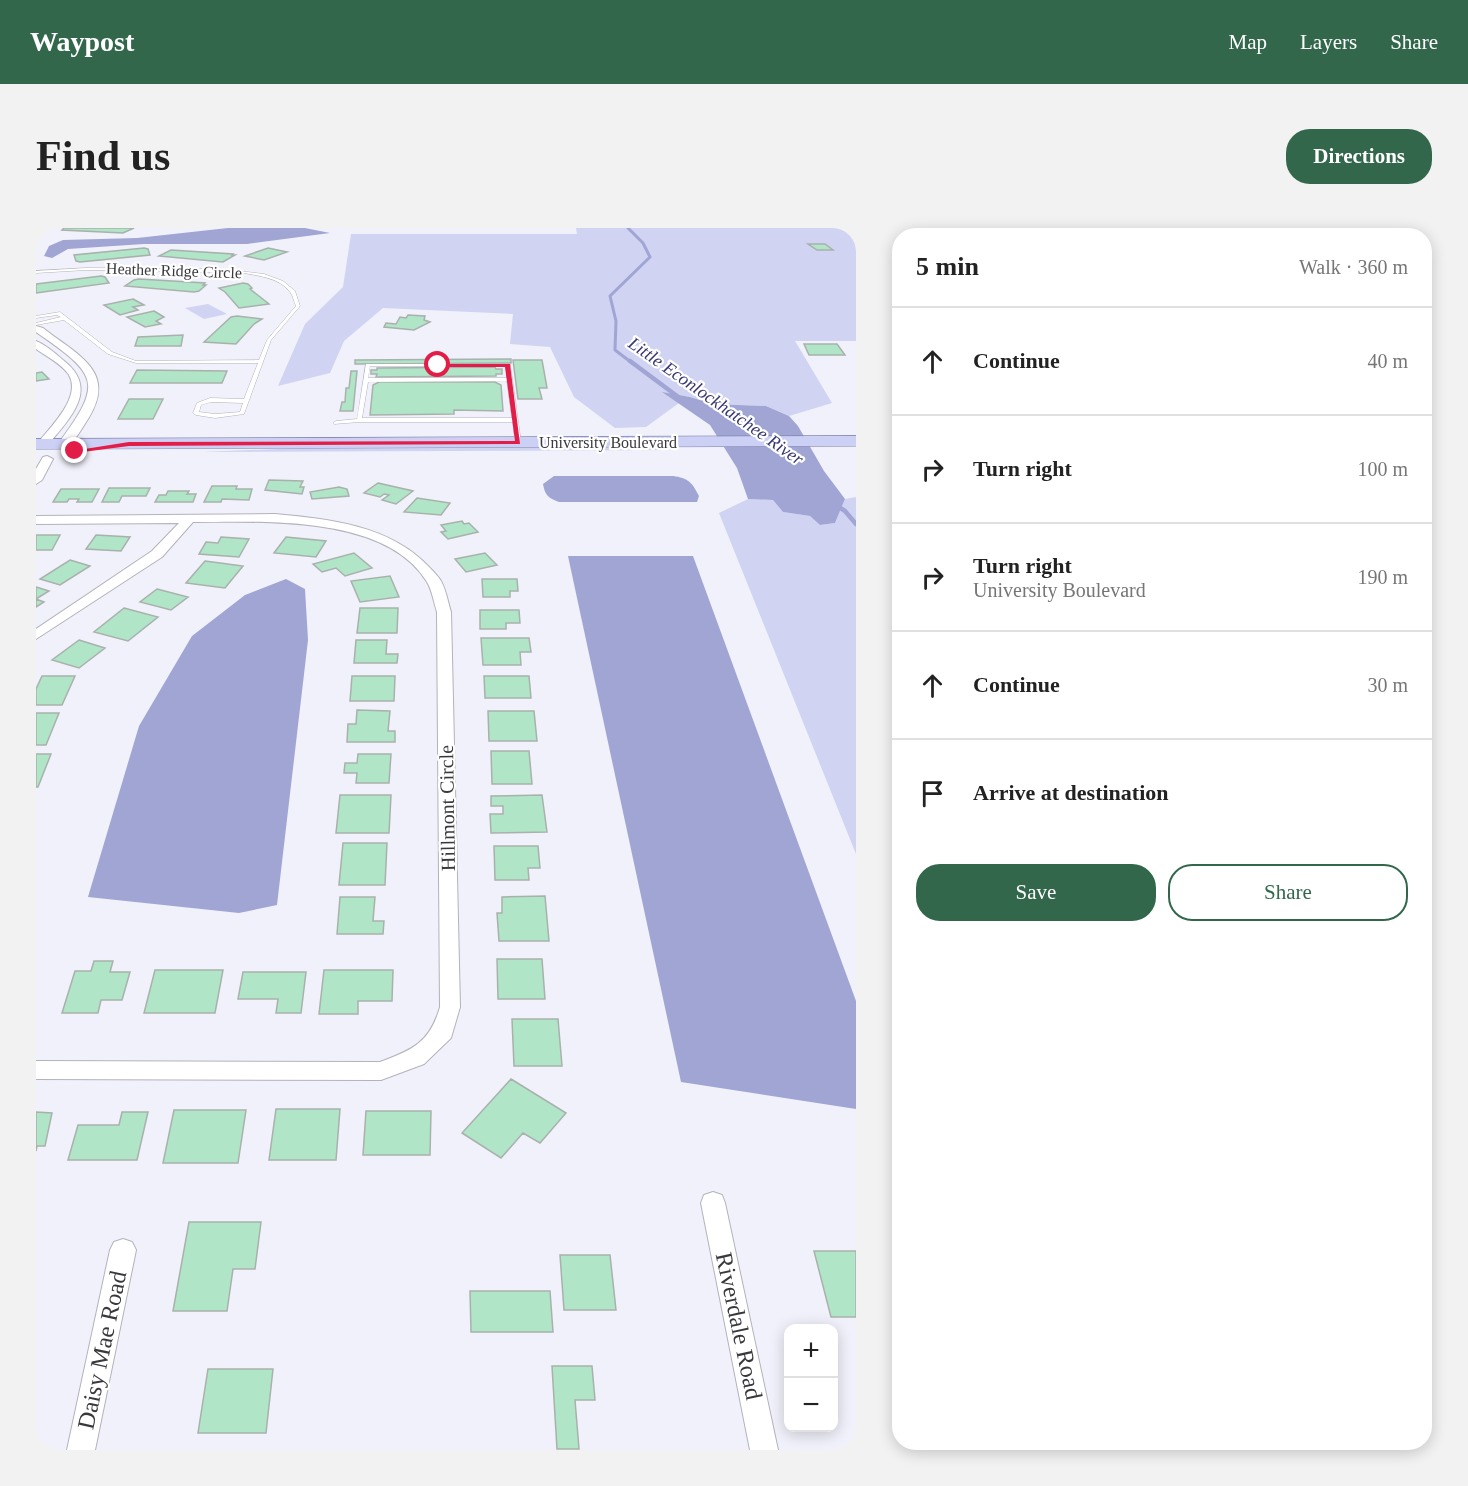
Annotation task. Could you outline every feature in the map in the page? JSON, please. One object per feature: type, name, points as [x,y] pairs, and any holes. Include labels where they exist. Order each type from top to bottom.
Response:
[{"type":"main road","name":"University Boulevard","points":[[40,452],[64,444],[518,442],[680,449]]},
{"type":"main road","points":[[40,452],[75,451],[129,444]]},
{"type":"main road","name":"University Boulevard","points":[[40,452],[854,446]]},
{"type":"street","points":[[36,329],[91,373],[94,388],[87,414],[64,444]]},
{"type":"street","points":[[36,344],[74,375],[77,390],[68,412],[40,452],[36,480]]},
{"type":"street","name":"Hillmont Circle","points":[[36,520],[275,518],[321,522],[359,531],[394,544],[416,560],[434,581],[444,612],[450,1007],[443,1032],[416,1058],[381,1071],[36,1070]]},
{"type":"street","points":[[36,635],[156,554],[189,519]]},
{"type":"street","name":"Riverdale Road","points":[[713,1203],[764,1450]]},
{"type":"street","name":"Daisy Mae Road","points":[[81,1450],[123,1250]]},
{"type":"lane","name":"Heather Ridge Circle","points":[[37,272],[104,268],[171,272],[231,271],[255,274],[288,286],[298,297],[298,306],[269,340],[256,381],[246,401]]},
{"type":"lane","points":[[36,317],[58,313],[110,353],[136,362],[262,361]]},
{"type":"lane","points":[[36,324],[65,318]]},
{"type":"lane","points":[[359,420],[368,365],[508,365],[518,442]]},
{"type":"lane","points":[[366,380],[510,379]]},
{"type":"lane","points":[[210,400],[246,401],[242,413],[215,416],[196,413],[200,405],[210,400]]},
{"type":"lane","points":[[420,420],[336,423],[359,420],[420,420],[515,420]]},
{"type":"shaded area","points":[[228,228],[305,228],[330,233],[247,244],[144,244],[68,249],[52,258],[44,256],[49,246],[63,240],[137,238]]},
{"type":"shaded area","points":[[576,228],[856,228],[856,341],[795,341],[832,403],[789,416],[766,406],[713,404],[664,393],[679,403],[646,427],[615,428],[574,397],[550,347],[510,344],[513,314],[383,308],[344,341],[330,373],[278,386],[305,324],[343,287],[351,234],[577,234]]},
{"type":"shaded area","points":[[208,304],[227,314],[204,319],[185,308]]},
{"type":"shaded area","points":[[662,392],[713,404],[766,406],[789,416],[798,426],[824,471],[845,499],[835,523],[820,525],[810,516],[783,512],[773,500],[748,499],[737,468],[710,425]]},
{"type":"shaded area","points":[[678,447],[679,450],[202,452],[302,448]]},
{"type":"shaded area","points":[[554,476],[673,476],[689,482],[699,496],[697,502],[559,502],[548,496],[543,484]]},
{"type":"shaded area","points":[[856,497],[856,854],[719,513],[748,499],[773,500],[783,512],[810,516],[820,525],[835,523],[845,499]]},
{"type":"shaded area","points":[[568,556],[693,556],[856,1001],[856,1109],[681,1082]]},
{"type":"shaded area","points":[[286,579],[305,589],[308,640],[277,905],[239,913],[88,897],[139,726],[192,636],[245,595]]},
{"type":"building","points":[[64,228],[134,228],[123,233],[62,230]]},
{"type":"building","points":[[808,244],[825,244],[833,250],[817,250]]},
{"type":"building","points":[[268,248],[287,252],[264,260],[245,256]]},
{"type":"building","points":[[148,249],[150,255],[80,262],[76,261],[74,255]]},
{"type":"building","points":[[171,250],[235,255],[223,262],[159,256]]},
{"type":"building","points":[[105,277],[109,283],[36,293],[36,284]]},
{"type":"building","points":[[139,279],[205,283],[203,285],[206,285],[194,292],[125,286]]},
{"type":"building","points":[[248,284],[252,288],[250,289],[269,304],[239,308],[219,288]]},
{"type":"building","points":[[133,299],[144,305],[133,307],[138,310],[120,315],[104,305]]},
{"type":"building","points":[[154,311],[164,317],[156,321],[161,324],[145,327],[127,317]]},
{"type":"building","points":[[408,315],[425,316],[424,320],[430,322],[414,330],[384,327],[386,323],[396,324],[400,317],[406,318]]},
{"type":"building","points":[[231,317],[262,319],[254,324],[236,344],[204,342]]},
{"type":"building","points":[[183,335],[181,346],[135,346],[138,337]]},
{"type":"building","points":[[804,344],[837,344],[845,355],[809,355]]},
{"type":"building","points":[[511,359],[511,363],[355,364],[355,360]]},
{"type":"building","points":[[513,360],[542,360],[547,388],[539,388],[542,399],[518,399]]},
{"type":"building","points":[[495,367],[502,369],[502,374],[496,374],[496,376],[376,377],[377,374],[371,374],[371,370],[377,370],[377,368]]},
{"type":"building","points":[[137,370],[227,371],[222,383],[130,383]]},
{"type":"building","points":[[351,371],[357,371],[353,411],[340,411],[342,402],[345,402],[346,388],[349,388]]},
{"type":"building","points":[[42,372],[49,379],[36,381],[36,373]]},
{"type":"building","points":[[379,382],[495,382],[501,385],[503,411],[454,410],[454,414],[370,415],[373,385]]},
{"type":"building","points":[[129,399],[163,399],[153,419],[118,419]]},
{"type":"building","points":[[269,480],[303,481],[300,487],[304,487],[302,494],[265,490]]},
{"type":"building","points":[[378,483],[413,491],[396,504],[382,500],[389,495],[384,494],[380,497],[364,493]]},
{"type":"building","points":[[212,486],[237,486],[236,489],[252,489],[249,500],[222,499],[221,502],[204,502]]},
{"type":"building","points":[[339,487],[347,489],[349,496],[312,499],[310,492]]},
{"type":"building","points":[[109,488],[150,488],[146,496],[122,496],[119,502],[102,502]]},
{"type":"building","points":[[61,489],[99,489],[92,502],[77,502],[79,499],[69,499],[67,502],[53,502]]},
{"type":"building","points":[[168,491],[189,491],[187,494],[196,494],[193,502],[155,502],[159,495],[166,495]]},
{"type":"building","points":[[417,498],[450,503],[441,515],[404,512]]},
{"type":"building","points":[[462,521],[464,524],[469,523],[478,532],[448,539],[441,532],[446,531],[441,525]]},
{"type":"building","points":[[36,535],[60,535],[52,550],[36,550]]},
{"type":"building","points":[[96,535],[130,537],[121,551],[86,549]]},
{"type":"building","points":[[221,537],[249,539],[239,557],[199,554],[206,542],[218,543]]},
{"type":"building","points":[[286,537],[326,541],[316,557],[274,553]]},
{"type":"building","points":[[354,553],[372,568],[345,576],[336,568],[322,572],[313,564]]},
{"type":"building","points":[[485,553],[497,565],[466,572],[455,559]]},
{"type":"building","points":[[70,560],[90,566],[60,585],[40,579]]},
{"type":"building","points":[[205,561],[243,566],[225,588],[186,583]]},
{"type":"building","points":[[390,576],[399,597],[360,602],[351,581]]},
{"type":"building","points":[[482,579],[517,579],[518,591],[510,591],[510,597],[483,597]]},
{"type":"building","points":[[36,587],[49,591],[36,599]]},
{"type":"building","points":[[157,589],[188,597],[171,610],[140,602]]},
{"type":"building","points":[[36,599],[44,602],[36,607]]},
{"type":"building","points":[[124,608],[158,617],[128,641],[94,632]]},
{"type":"building","points":[[360,608],[398,608],[397,633],[357,633]]},
{"type":"building","points":[[480,610],[519,610],[520,623],[506,623],[506,629],[480,629]]},
{"type":"building","points":[[481,638],[529,638],[531,652],[520,652],[521,665],[483,665]]},
{"type":"building","points":[[79,640],[105,648],[79,668],[52,660]]},
{"type":"building","points":[[356,640],[387,640],[386,654],[398,654],[397,663],[354,663]]},
{"type":"building","points":[[42,676],[75,676],[62,705],[36,705],[36,689]]},
{"type":"building","points":[[352,676],[395,676],[394,701],[350,701]]},
{"type":"building","points":[[484,676],[529,676],[531,698],[485,698]]},
{"type":"building","points":[[357,710],[390,711],[388,731],[395,731],[395,742],[347,742],[348,724],[356,724]]},
{"type":"building","points":[[488,711],[534,711],[537,741],[489,741]]},
{"type":"building","points":[[36,713],[59,713],[46,745],[36,745]]},
{"type":"building","points":[[491,751],[529,751],[532,784],[492,784]]},
{"type":"building","points":[[36,754],[51,754],[38,787],[36,787]]},
{"type":"building","points":[[358,754],[391,754],[389,783],[356,783],[357,773],[344,773],[345,763],[357,763]]},
{"type":"building","points":[[340,795],[391,795],[389,833],[336,833]]},
{"type":"building","points":[[542,795],[547,832],[491,833],[490,814],[503,814],[503,806],[491,806],[491,796]]},
{"type":"building","points":[[343,843],[387,843],[385,885],[339,885]]},
{"type":"building","points":[[494,846],[538,846],[540,868],[528,868],[529,880],[495,880]]},
{"type":"building","points":[[545,896],[549,941],[499,941],[497,913],[502,913],[502,897]]},
{"type":"building","points":[[340,897],[375,897],[373,921],[384,921],[383,934],[337,934]]},
{"type":"building","points":[[497,959],[542,959],[545,999],[498,999]]},
{"type":"building","points":[[94,961],[113,961],[110,972],[130,972],[122,1000],[101,1000],[98,1013],[62,1013],[75,971],[91,971]]},
{"type":"building","points":[[155,970],[223,970],[215,1013],[144,1013]]},
{"type":"building","points":[[324,970],[393,970],[392,1001],[358,1001],[358,1014],[319,1014]]},
{"type":"building","points":[[243,972],[306,972],[301,1013],[276,1013],[278,999],[238,999]]},
{"type":"building","points":[[512,1019],[558,1019],[562,1066],[514,1066]]},
{"type":"building","points":[[511,1079],[566,1113],[540,1143],[523,1133],[501,1158],[462,1133]]},
{"type":"building","points":[[276,1109],[340,1109],[336,1160],[269,1160]]},
{"type":"building","points":[[174,1110],[246,1110],[238,1163],[163,1163]]},
{"type":"building","points":[[366,1111],[431,1111],[430,1155],[363,1155]]},
{"type":"building","points":[[36,1112],[52,1113],[45,1146],[37,1146],[36,1151]]},
{"type":"building","points":[[122,1112],[148,1112],[137,1160],[68,1160],[78,1125],[119,1125]]},
{"type":"building","points":[[189,1222],[261,1222],[255,1269],[233,1269],[227,1311],[173,1311]]},
{"type":"building","points":[[814,1251],[856,1251],[856,1317],[831,1317]]},
{"type":"building","points":[[560,1255],[610,1255],[616,1310],[564,1310]]},
{"type":"building","points":[[470,1291],[550,1291],[553,1332],[471,1332]]},
{"type":"building","points":[[552,1366],[592,1366],[595,1400],[575,1400],[579,1449],[557,1449]]},
{"type":"building","points":[[208,1369],[273,1369],[266,1433],[198,1433]]},
{"type":"waterway","name":"Little Econlockhatchee River","points":[[628,228],[643,243],[650,257],[610,296],[616,321],[615,350],[632,363]]},
{"type":"waterway","name":"Little Econlockhatchee River","points":[[630,361],[681,399]]},
{"type":"waterway","name":"Little Econlockhatchee River","points":[[834,504],[845,511],[856,524]]},
{"type":"route","points":[[75,451],[129,444],[518,442],[508,365],[438,365]]}]
